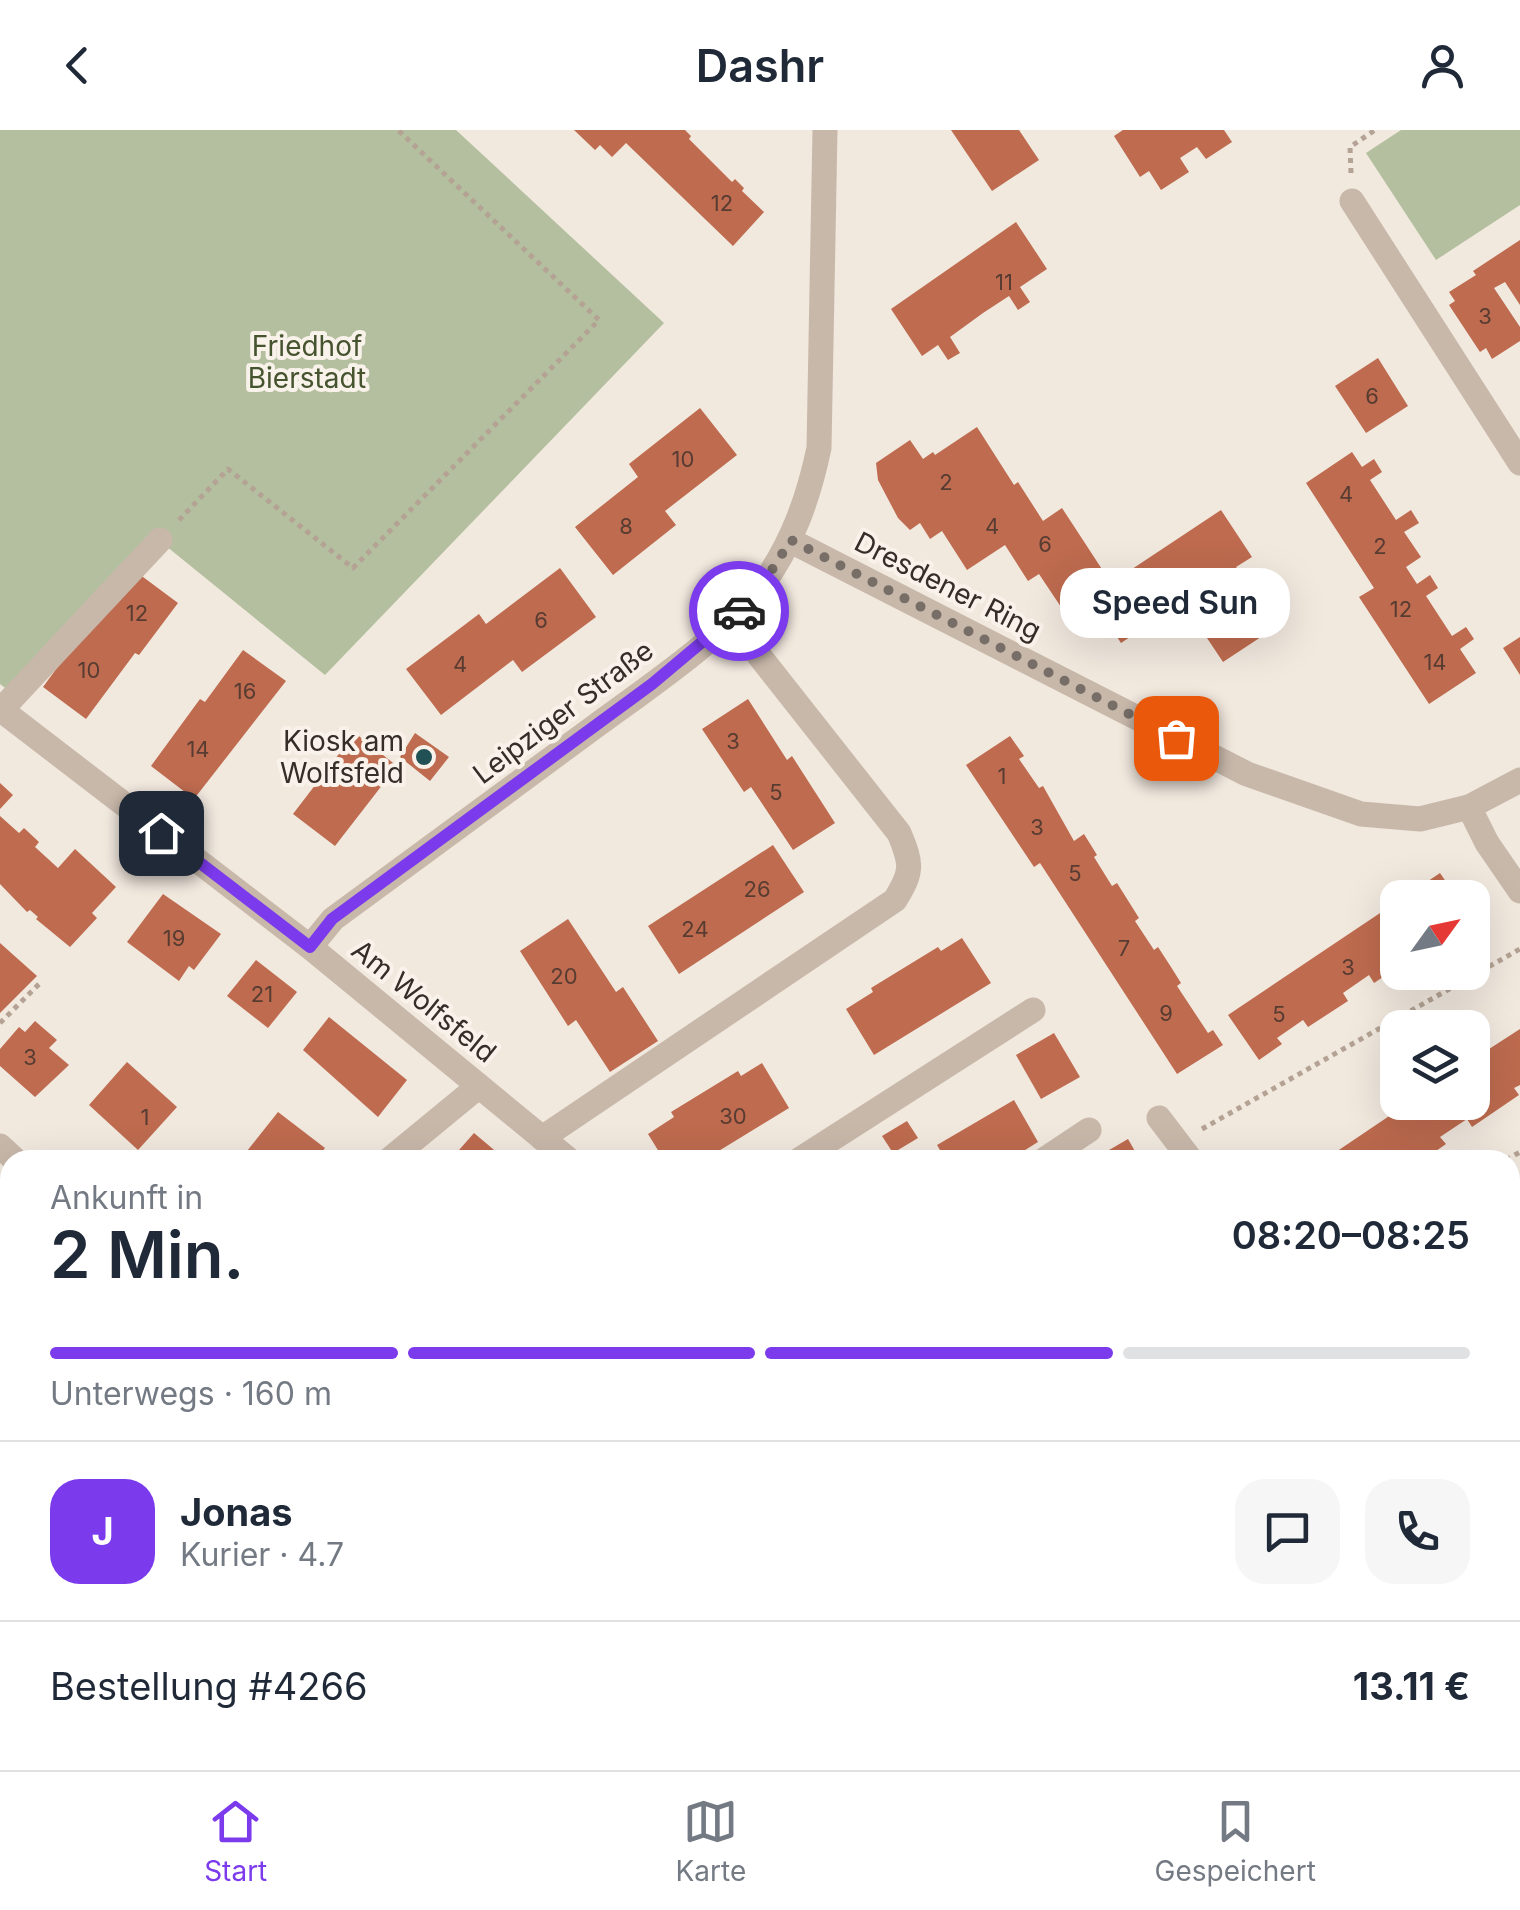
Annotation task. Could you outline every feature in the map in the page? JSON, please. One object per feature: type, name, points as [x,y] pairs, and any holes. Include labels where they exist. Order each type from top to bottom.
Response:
[{"type":"street","name":"Leipziger Straße","points":[[310,947],[332,919],[652,684],[731,620],[759,590],[791,540],[810,494],[819,448],[825,130]]},
{"type":"street","points":[[1352,202],[1520,464]]},
{"type":"street","points":[[1,710],[160,540]]},
{"type":"street","name":"Dresdener Ring","points":[[791,540],[1247,774],[1360,814],[1420,820],[1469,807],[1520,780]]},
{"type":"street","points":[[542,1138],[895,900],[908,879],[910,858],[898,833],[731,620]]},
{"type":"street","name":"Am Wolfsfeld","points":[[1,710],[310,947],[557,1150]]},
{"type":"street","points":[[1469,807],[1487,843],[1520,891]]},
{"type":"street","points":[[815,1150],[1034,1010]]},
{"type":"street","points":[[401,1150],[479,1086]]},
{"type":"street","points":[[1159,1118],[1183,1150]]},
{"type":"street","points":[[1059,1150],[1089,1130]]},
{"type":"path","points":[[160,540],[228,469],[353,568],[599,320],[398,130]]},
{"type":"path","points":[[1352,202],[1350,147],[1375,130]]},
{"type":"path","points":[[1188,1150],[1520,949]]},
{"type":"path","points":[[0,1023],[40,983]]},
{"type":"green space","name":"Friedhof Bierstadt","points":[[0,130],[456,130],[664,323],[325,675],[150,533],[8,690],[0,684]]},
{"type":"green space","points":[[1401,130],[1520,130],[1520,205],[1436,260],[1366,153]]},
{"type":"building","points":[[574,130],[685,130],[691,136],[689,139],[732,182],[735,179],[764,212],[733,246],[626,143],[612,157],[600,145],[595,150]]},
{"type":"building","points":[[951,130],[1019,130],[1039,160],[992,191]]},
{"type":"building","points":[[1123,130],[1224,130],[1232,142],[1206,159],[1197,147],[1180,158],[1189,172],[1161,190],[1149,171],[1140,177],[1114,136]]},
{"type":"building","points":[[1016,222],[1047,269],[1020,287],[1030,302],[1018,310],[1009,296],[983,313],[950,337],[960,353],[948,360],[938,345],[922,356],[891,309]]},
{"type":"building","points":[[1520,240],[1520,305],[1505,282],[1494,288],[1520,327],[1520,341],[1492,359],[1486,348],[1480,352],[1449,305],[1455,301],[1449,292]]},
{"type":"building","points":[[1378,358],[1408,406],[1366,433],[1335,386]]},
{"type":"building","points":[[700,408],[737,455],[665,511],[676,525],[613,575],[575,527],[638,477],[629,464]]},
{"type":"building","points":[[977,427],[1014,485],[1018,482],[1043,521],[1062,508],[1111,583],[1221,510],[1252,557],[1236,567],[1276,627],[1223,662],[1183,602],[1121,643],[1090,596],[1065,613],[1039,574],[1028,581],[1005,545],[967,570],[942,531],[930,539],[920,523],[910,530],[898,518],[878,480],[876,463],[910,440],[923,459],[933,452],[935,455]]},
{"type":"building","points":[[1352,452],[1362,467],[1374,459],[1382,472],[1370,480],[1396,520],[1411,510],[1419,523],[1404,532],[1421,557],[1406,567],[1417,584],[1430,575],[1438,588],[1426,596],[1452,636],[1466,627],[1474,639],[1460,649],[1476,673],[1429,704],[1359,597],[1374,588],[1306,483]]},
{"type":"building","points":[[560,568],[596,617],[522,672],[513,660],[441,715],[406,669],[479,614],[486,624]]},
{"type":"building","points":[[135,571],[178,603],[86,719],[43,687],[92,620]]},
{"type":"building","points":[[1520,637],[1520,675],[1503,648]]},
{"type":"building","points":[[243,650],[286,681],[194,799],[151,766],[200,699],[205,702]]},
{"type":"building","points":[[748,699],[787,760],[792,756],[835,823],[793,850],[751,787],[744,792],[702,729]]},
{"type":"building","points":[[355,733],[397,766],[335,846],[293,814]]},
{"type":"building","name":"Kiosk am Wolfsfeld","points":[[415,733],[449,757],[430,781],[400,757]]},
{"type":"building","points":[[1010,736],[1024,756],[1019,759],[1039,788],[1043,786],[1074,841],[1084,834],[1112,886],[1117,883],[1139,918],[1135,921],[1181,983],[1177,986],[1208,1033],[1213,1030],[1223,1045],[1177,1074],[1040,863],[1034,867],[966,765]]},
{"type":"building","points":[[0,783],[13,795],[0,809]]},
{"type":"building","points":[[0,816],[19,833],[24,828],[39,842],[35,847],[58,868],[75,849],[116,887],[92,913],[97,918],[70,947],[0,884]]},
{"type":"building","points":[[773,845],[804,892],[679,974],[648,926]]},
{"type":"building","points":[[163,894],[221,934],[194,970],[189,966],[179,981],[127,942]]},
{"type":"building","points":[[1380,913],[1380,979],[1374,983],[1369,975],[1343,993],[1348,1001],[1308,1027],[1303,1020],[1277,1038],[1282,1044],[1259,1060],[1228,1015]]},
{"type":"building","points":[[568,919],[616,992],[623,987],[658,1041],[610,1072],[576,1020],[568,1026],[520,951]]},
{"type":"building","points":[[962,938],[991,983],[874,1055],[846,1009],[873,992],[871,988],[938,947],[941,951]]},
{"type":"building","points":[[0,943],[37,976],[0,1013]]},
{"type":"building","points":[[256,960],[297,992],[268,1028],[227,996]]},
{"type":"building","points":[[329,1017],[407,1080],[378,1117],[303,1050]]},
{"type":"building","points":[[35,1021],[57,1040],[49,1048],[69,1065],[35,1097],[0,1066],[0,1049],[19,1027],[25,1032]]},
{"type":"building","points":[[1520,1029],[1520,1085],[1514,1088],[1519,1095],[1490,1115],[1490,1048]]},
{"type":"building","points":[[1054,1033],[1080,1077],[1041,1099],[1016,1055]]},
{"type":"building","points":[[127,1062],[177,1107],[138,1150],[89,1105]]},
{"type":"building","points":[[762,1063],[789,1108],[720,1150],[658,1150],[648,1134],[674,1117],[671,1112],[738,1071],[741,1076]]},
{"type":"building","points":[[1014,1100],[1038,1142],[1025,1150],[940,1150],[937,1145]]},
{"type":"building","points":[[278,1112],[325,1148],[324,1150],[248,1150]]},
{"type":"building","points":[[1383,1120],[1466,1120],[1440,1137],[1446,1144],[1437,1150],[1339,1150]]},
{"type":"building","points":[[907,1121],[918,1138],[891,1150],[882,1136]]},
{"type":"building","points":[[474,1133],[494,1150],[459,1150]]},
{"type":"building","points":[[1128,1139],[1134,1150],[1109,1150]]},
{"type":"way so far","points":[[739,611],[759,590],[791,540],[1176,738]]},
{"type":"place","name":"Speed Sun","points":[[1176,738]]},
{"type":"place","name":"Kiosk am Wolfsfeld","points":[[424,757]]},
{"type":"route","points":[[161,833],[310,947],[332,919],[652,684],[739,611]]}]
